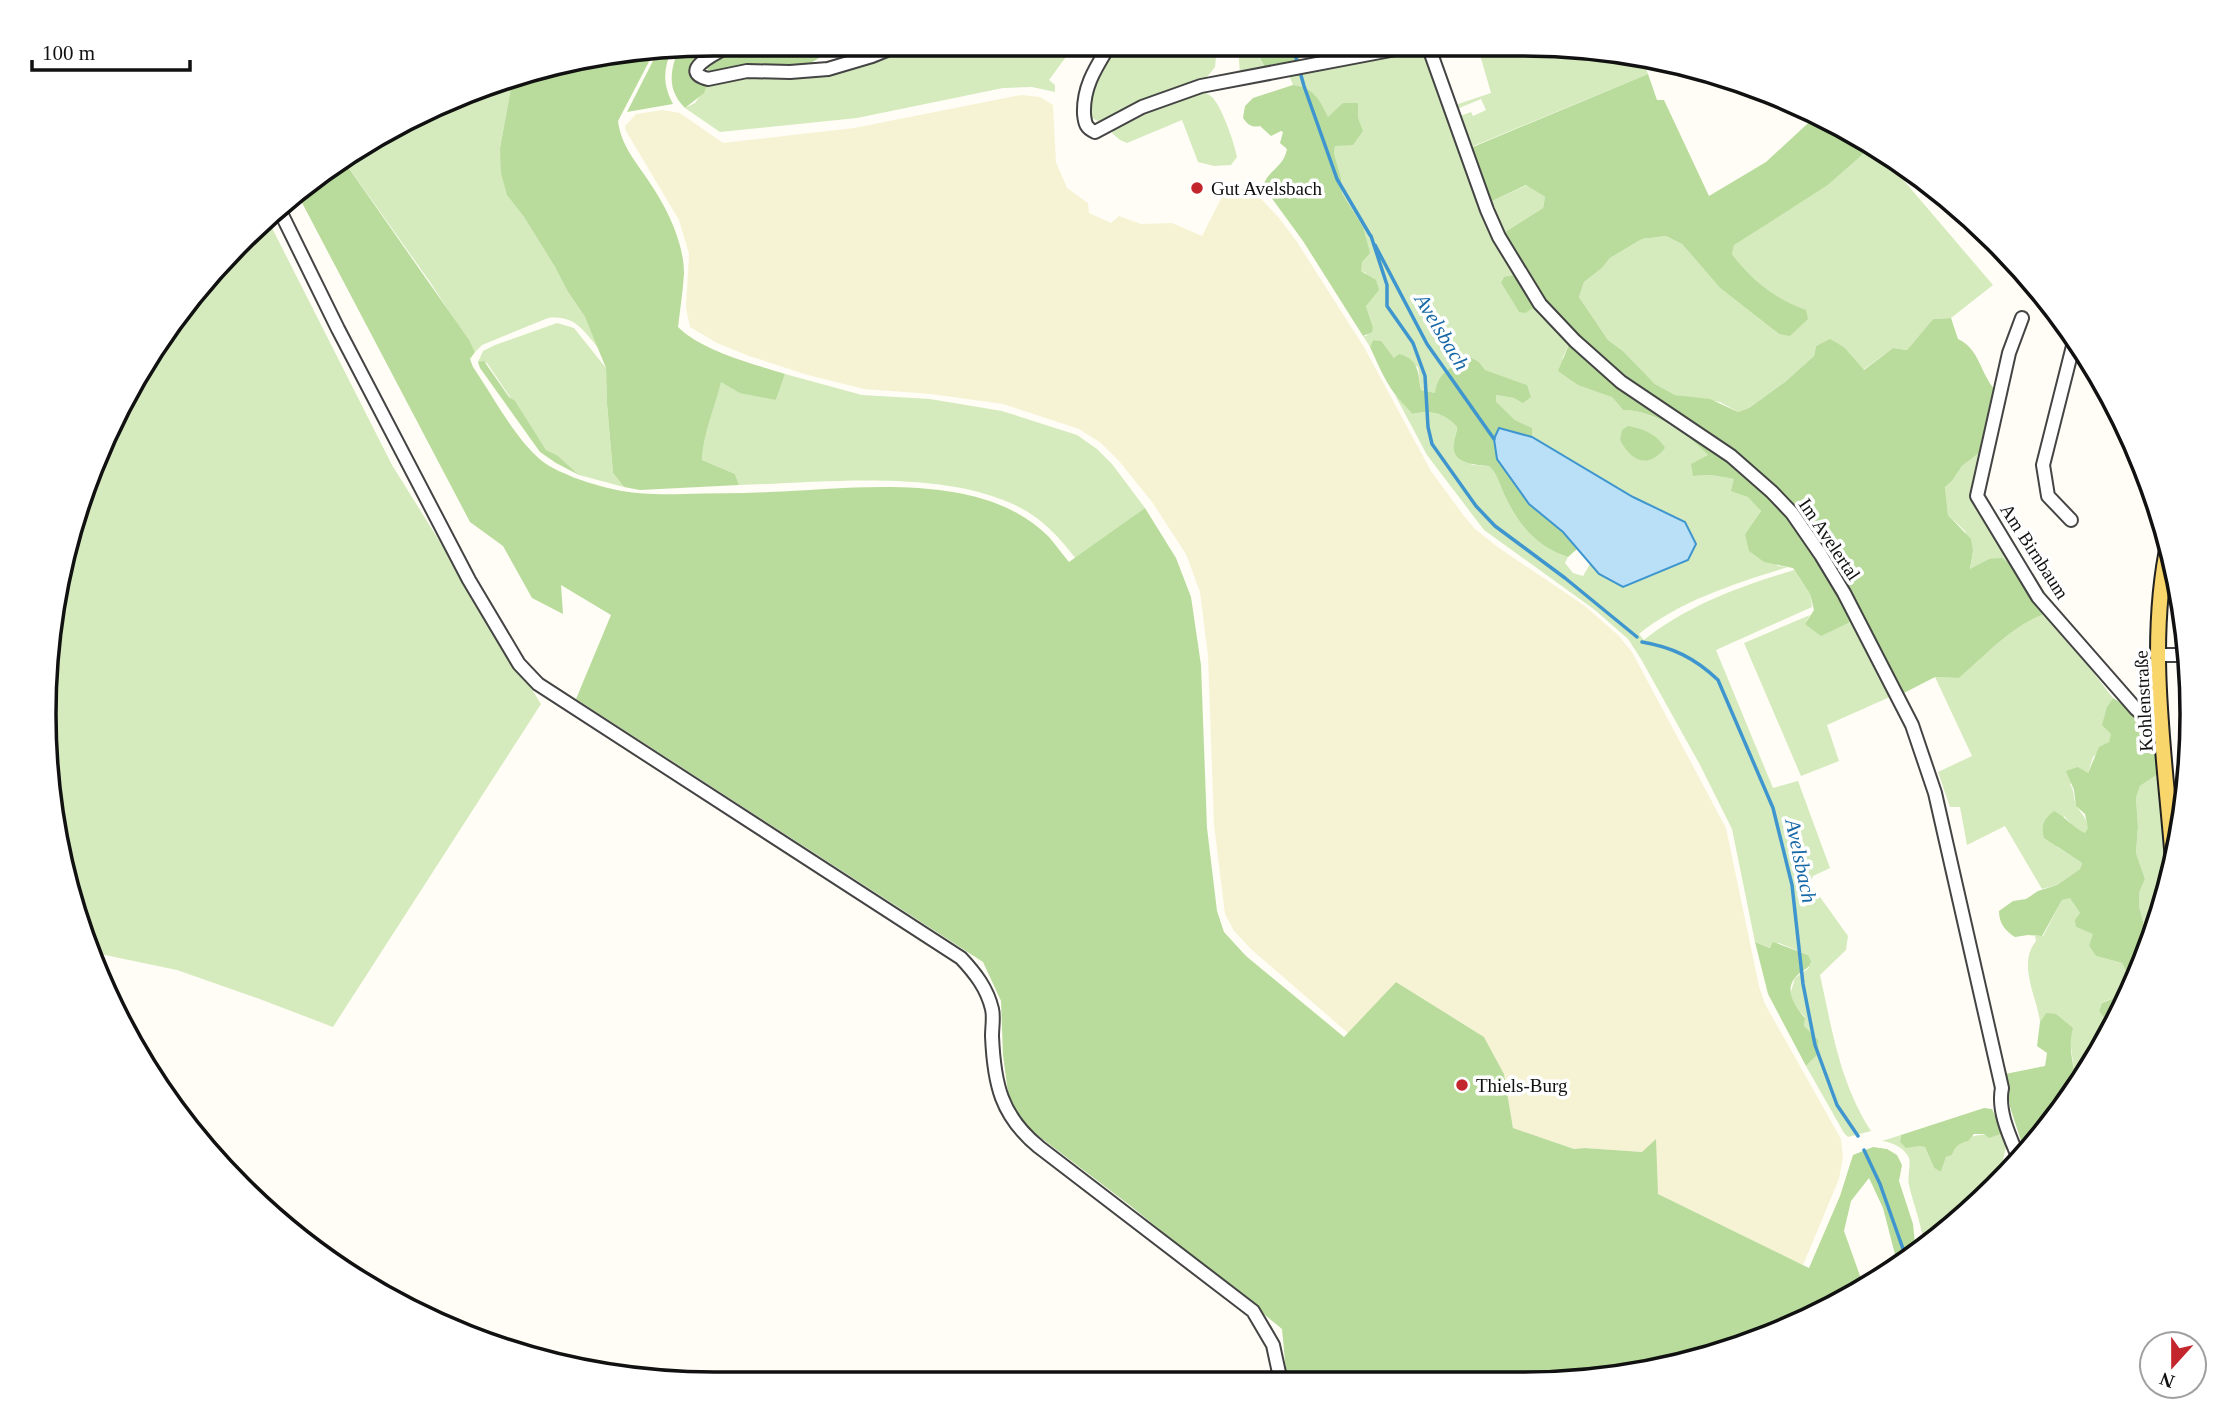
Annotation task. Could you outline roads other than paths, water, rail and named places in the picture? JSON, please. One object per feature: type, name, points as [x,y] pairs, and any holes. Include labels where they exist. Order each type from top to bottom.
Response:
[{"type":"main road","name":"Kohlenstraße","points":[[2164,573],[2159,655],[2170,824]]},
{"type":"street","points":[[710,56],[702,60],[698,67],[698,74],[703,79],[747,71],[828,69],[872,56]]},
{"type":"street","points":[[1104,56],[1085,90],[1085,122],[1089,129],[1095,132],[1142,107],[1218,82],[1360,56]]},
{"type":"street","name":"Im Avelertal","points":[[1432,56],[1486,210],[1499,237],[1540,304],[1575,341],[1621,382],[1731,456],[1772,492],[1792,513],[1844,593],[1912,725],[1935,793],[2002,1088],[2000,1098],[2016,1150]]},
{"type":"street","points":[[283,217],[338,329],[470,580],[507,646],[527,674],[538,684],[961,958],[976,973],[993,1011],[992,1037],[1000,1094],[1009,1117],[1023,1134],[1039,1147],[1253,1311],[1273,1345],[1279,1372]]},
{"type":"street","name":"Am Birnbaum","points":[[2022,318],[2009,353],[1977,496],[2038,597],[2136,709],[2151,722],[2162,724]]},
{"type":"street","points":[[2071,352],[2043,465],[2048,496],[2071,520]]},
{"type":"street","points":[[2159,655],[2177,655]]},
{"type":"water","points":[[1499,428],[1532,437],[1633,497],[1685,522],[1696,544],[1688,560],[1623,587],[1599,574],[1563,532],[1529,504],[1497,459],[1494,439]]},
{"type":"waterway","name":"Avelsbach","points":[[1296,56],[1337,179],[1370,235]]},
{"type":"waterway","name":"Avelsbach","points":[[1371,236],[1387,285],[1387,306],[1413,343],[1425,376],[1428,427],[1432,444],[1476,506],[1495,526],[1565,578],[1637,637]]},
{"type":"waterway","name":"Avelsbach","points":[[1375,245],[1427,344],[1494,439]]},
{"type":"waterway","name":"Avelsbach","points":[[1642,642],[1683,655],[1701,665],[1718,680],[1773,808],[1792,885],[1803,984],[1815,1045],[1837,1105],[1858,1136]]},
{"type":"waterway","name":"Avelsbach","points":[[1864,1150],[1880,1184],[1903,1250]]},
{"type":"place","name":"Gut Avelsbach","points":[[1197,188]]},
{"type":"place","name":"Thiels-Burg","points":[[1462,1085]]}]
